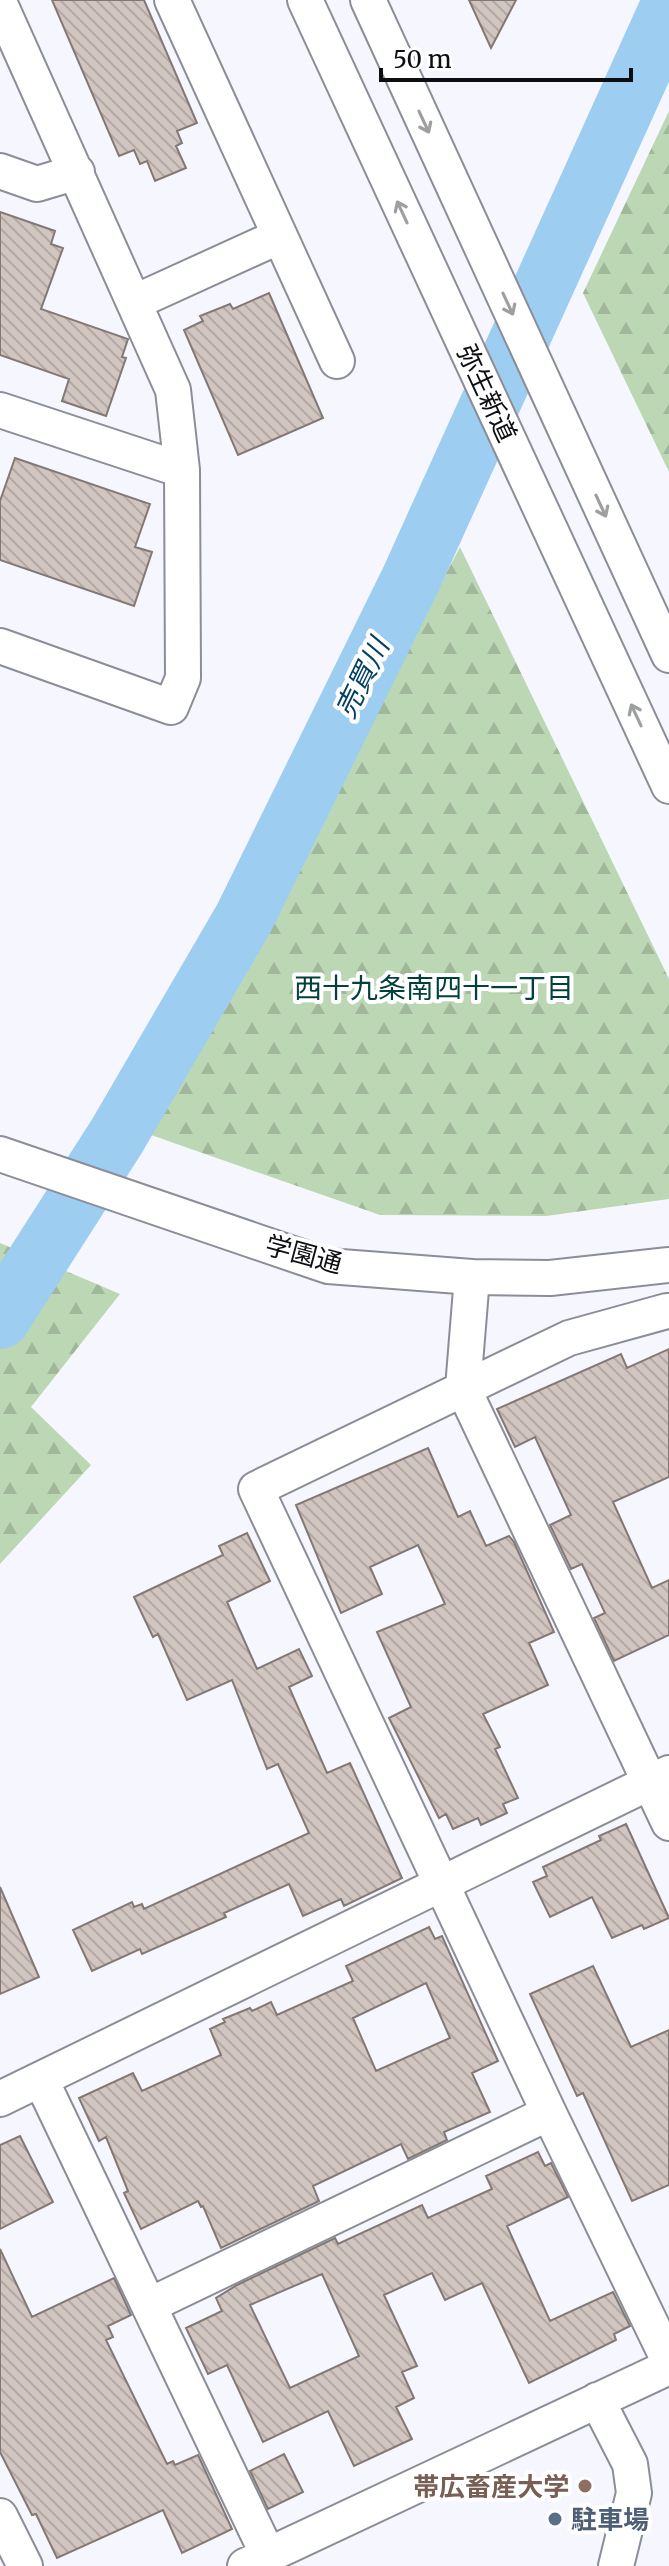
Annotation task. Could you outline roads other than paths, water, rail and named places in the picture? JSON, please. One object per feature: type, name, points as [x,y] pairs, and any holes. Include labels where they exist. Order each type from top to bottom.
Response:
[{"type":"street","points":[[172,0],[337,361]]},
{"type":"street","name":"弥生新道","points":[[305,0],[669,786]]},
{"type":"street","points":[[368,0],[669,655]]},
{"type":"street","points":[[0,4],[173,390],[182,470],[183,678],[171,707],[0,646]]},
{"type":"street","points":[[0,171],[37,184],[77,172]]},
{"type":"street","points":[[135,302],[280,236]]},
{"type":"street","points":[[0,410],[182,470]]},
{"type":"street","name":"学園通","points":[[10,1157],[328,1266],[472,1277],[550,1278],[662,1266]]},
{"type":"street","points":[[41,2080],[150,2305],[257,2560],[669,2364],[256,1489],[569,1338],[668,1313],[662,1266]]},
{"type":"street","points":[[472,1277],[463,1388],[659,1778],[669,1823]]},
{"type":"street","points":[[0,2099],[659,1778]]},
{"type":"street","points":[[150,2305],[549,2113]]},
{"type":"street","points":[[597,2400],[630,2464],[634,2493],[616,2566]]},
{"type":"street","points":[[0,2516],[25,2566]]},
{"type":"waterway","name":"売買川","points":[[0,1319],[117,1136],[244,918],[410,581],[669,9]]},
{"type":"place","name":"帯広畜産大学","points":[[585,2486]]},
{"type":"place","name":"駐車場","points":[[555,2519]]},
{"type":"district","name":"西十九条南四十一丁目","points":[[434,988]]}]
